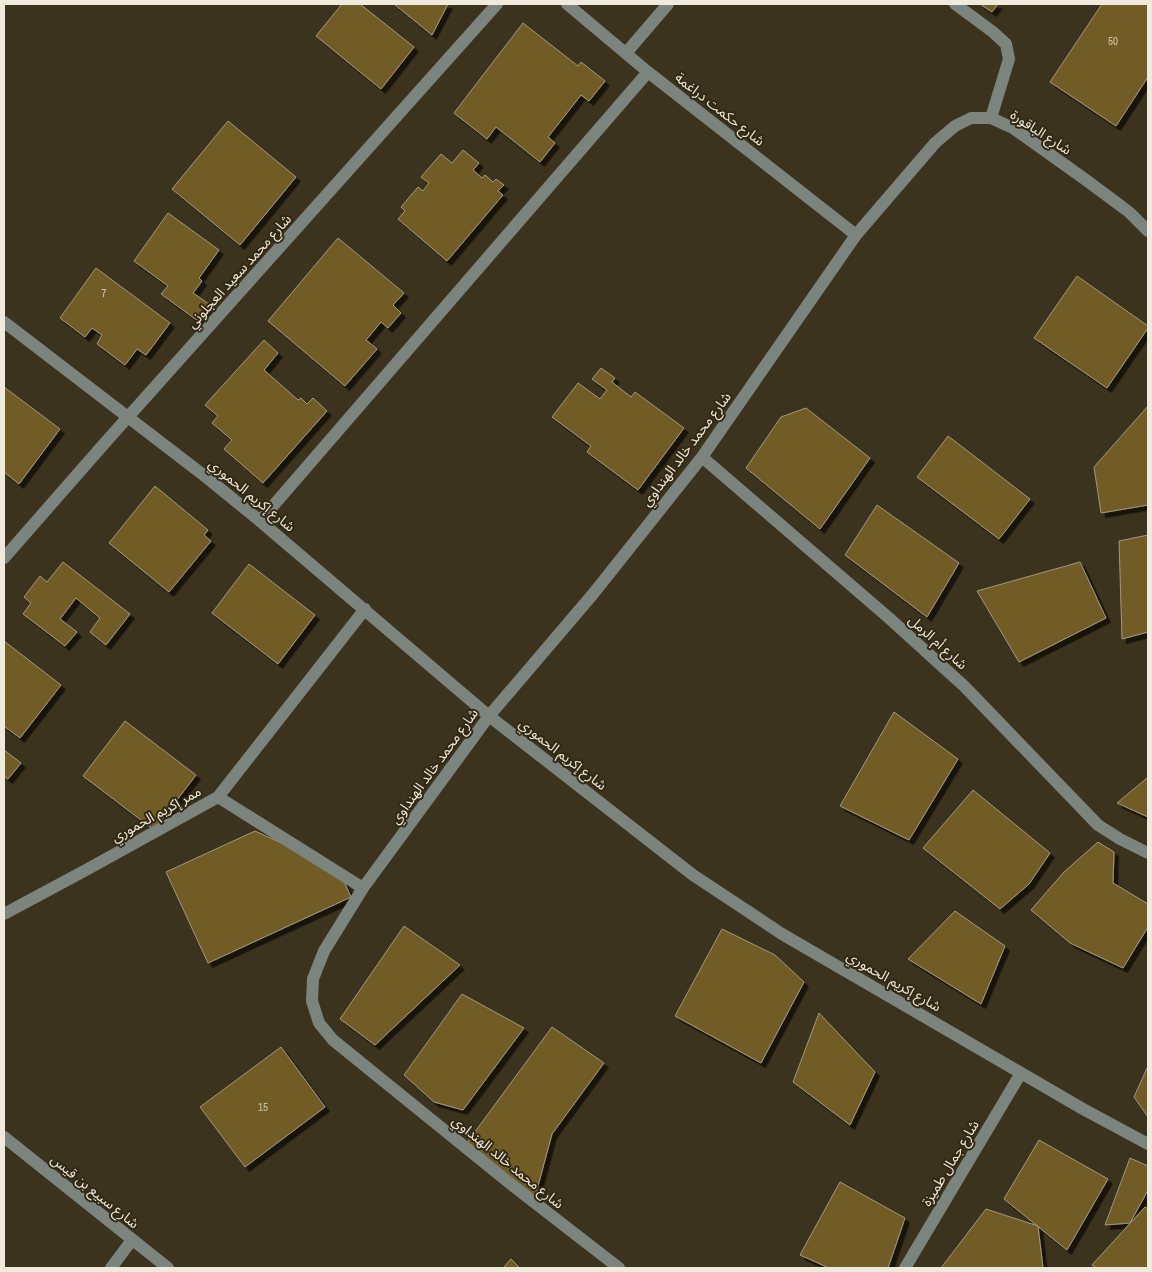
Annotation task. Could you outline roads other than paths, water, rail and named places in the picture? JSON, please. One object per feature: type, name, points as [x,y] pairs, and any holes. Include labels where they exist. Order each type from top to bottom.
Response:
[{"type":"street","name":"شارع محمد سعيد العجلوني","points":[[4,558],[497,4]]},
{"type":"street","name":"شارع حكمت دراغمة","points":[[566,4],[648,72],[856,235]]},
{"type":"street","points":[[626,53],[668,4]]},
{"type":"street","points":[[955,4],[994,32],[1006,44],[1009,59],[991,118]]},
{"type":"street","points":[[260,520],[648,72]]},
{"type":"street","name":"شارع الباقورة","points":[[856,235],[935,143],[954,126],[971,118],[991,118],[1013,128],[1129,212],[1148,232]]},
{"type":"street","name":"شارع محمد خالد الهنداوي","points":[[619,1268],[512,1185],[341,1047],[319,1023],[312,1001],[313,979],[324,951],[363,888],[489,716],[593,594],[702,457],[856,235]]},
{"type":"street","name":"شارع إكريم الحموري","points":[[4,322],[260,520],[489,716],[693,875],[782,934],[1021,1073],[1148,1144]]},
{"type":"street","name":"شارع أم الرمل","points":[[702,457],[889,618],[964,686],[1098,825],[1148,854]]},
{"type":"street","name":"ممر إكريم الحموري","points":[[4,914],[218,797],[365,609]]},
{"type":"street","points":[[218,797],[363,888]]},
{"type":"street","name":"شارع جمال طميزة","points":[[905,1268],[1021,1073]]},
{"type":"street","name":"شارع سبيع بن قيس","points":[[4,1136],[168,1268]]},
{"type":"street","points":[[111,1268],[132,1240]]}]
